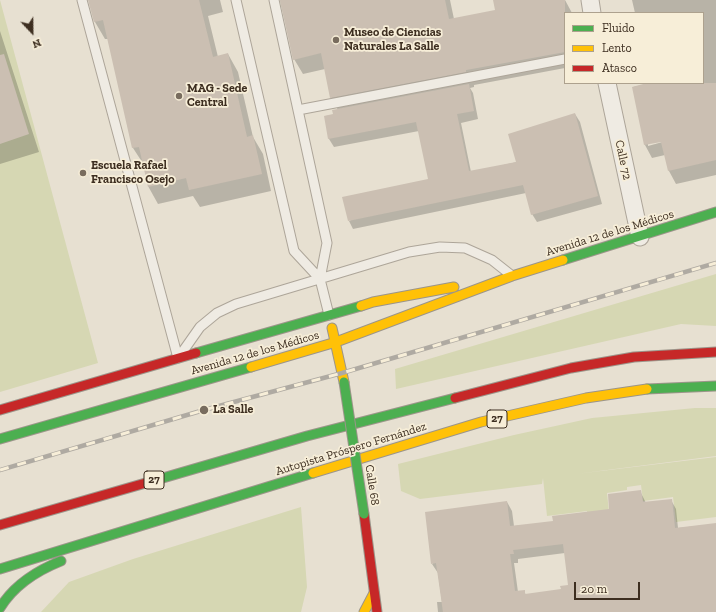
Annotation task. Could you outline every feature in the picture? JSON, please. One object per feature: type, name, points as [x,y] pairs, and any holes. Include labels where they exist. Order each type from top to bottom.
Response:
[{"type":"main road","name":"Avenida 12 de los Médicos","points":[[0,439],[336,342],[512,276],[716,212]]},
{"type":"main road","name":"Avenida 12 de los Médicos","points":[[0,410],[329,316],[373,302],[512,276]]},
{"type":"main road","points":[[351,319],[363,308],[373,302]]},
{"type":"main road","name":"Calle 68","points":[[329,316],[344,382],[377,612]]},
{"type":"main road","points":[[336,342],[344,328]]},
{"type":"main road","name":"Autopista Próspero Fernández","points":[[0,525],[307,436],[571,368],[634,357],[716,352]]},
{"type":"main road","name":"Autopista Próspero Fernández","points":[[0,569],[481,422],[586,398],[648,389],[716,386]]},
{"type":"main road","points":[[0,608],[4,600],[22,583],[46,567],[184,512]]},
{"type":"main road","points":[[364,612],[374,593]]},
{"type":"street","points":[[590,0],[592,12]]},
{"type":"street","name":"Calle 72","points":[[606,84],[640,237]]},
{"type":"lane","points":[[82,0],[178,358]]},
{"type":"lane","points":[[236,0],[294,251],[320,279]]},
{"type":"lane","points":[[274,0],[327,243],[320,279],[329,316]]},
{"type":"lane","points":[[298,110],[564,59]]},
{"type":"lane","points":[[178,358],[200,327],[217,314],[236,304],[409,252],[440,247],[465,248],[492,260],[512,276]]},
{"type":"green space","points":[[0,0],[98,363],[0,392]]},
{"type":"green space","points":[[716,274],[716,326],[681,324],[396,389],[395,369]]},
{"type":"green space","points":[[695,408],[716,408],[716,456],[576,474],[716,457],[716,517],[676,522],[673,497],[643,501],[641,485],[627,487],[627,490],[607,493],[609,512],[587,515],[587,511],[547,516],[543,478],[542,484],[420,499],[401,491],[398,464],[514,435],[592,418]]},
{"type":"green space","points":[[301,507],[307,587],[301,612],[41,612],[69,582],[133,559]]},
{"type":"building","name":"MAG - Sede Central","points":[[88,0],[199,0],[213,57],[228,53],[247,137],[253,135],[262,174],[189,190],[186,178],[148,187],[139,147],[132,148],[103,20],[94,22]]},
{"type":"building","points":[[280,0],[445,0],[449,19],[495,10],[493,0],[565,0],[564,52],[466,70],[466,72],[330,98],[321,53],[293,60]]},
{"type":"building","points":[[4,54],[29,134],[0,144],[0,55]]},
{"type":"building","points":[[716,83],[716,160],[668,171],[661,142],[644,145],[632,87],[643,84]]},
{"type":"building","points":[[469,84],[474,111],[457,114],[469,171],[516,162],[508,134],[575,113],[598,196],[531,215],[523,185],[348,221],[342,197],[428,179],[416,122],[328,139],[324,116],[333,114],[332,110]]},
{"type":"building","points":[[641,490],[643,502],[672,499],[675,528],[716,523],[716,612],[443,612],[436,563],[431,564],[425,512],[507,501],[510,526],[553,521],[552,516],[609,509],[608,494]],"holes":[[[563,544],[568,585],[560,586],[561,589],[525,594],[525,590],[515,591],[510,554],[514,554],[513,550]]]},
{"type":"railway","points":[[0,470],[204,410],[342,373],[716,263]]},
{"type":"traffic: fast","points":[[563,260],[716,212]]},
{"type":"traffic: fast","points":[[196,353],[361,306]]},
{"type":"traffic: fast","points":[[0,439],[251,367]]},
{"type":"traffic: fast","points":[[344,382],[364,514]]},
{"type":"traffic: fast","points":[[647,389],[716,386]]},
{"type":"traffic: fast","points":[[156,480],[307,436],[455,398]]},
{"type":"traffic: fast","points":[[0,569],[313,473]]},
{"type":"traffic: fast","points":[[0,608],[12,592],[26,580],[43,569],[61,561]]},
{"type":"traffic: slow","points":[[251,367],[336,342],[512,276],[563,260]]},
{"type":"traffic: slow","points":[[361,306],[373,302],[454,287]]},
{"type":"traffic: slow","points":[[332,328],[344,382]]},
{"type":"traffic: slow","points":[[313,473],[481,422],[586,398],[647,389]]},
{"type":"traffic: slow","points":[[364,612],[374,593]]},
{"type":"traffic: jam","points":[[455,398],[571,368],[634,357],[716,352]]},
{"type":"traffic: jam","points":[[0,410],[196,353]]},
{"type":"traffic: jam","points":[[0,525],[156,480]]},
{"type":"traffic: jam","points":[[364,514],[377,612]]},
{"type":"place","name":"Museo de Ciencias Naturales La Salle","points":[[336,40]]},
{"type":"place","name":"MAG - Sede Central","points":[[179,96]]},
{"type":"place","name":"Escuela Rafael Francisco Osejo","points":[[83,173]]},
{"type":"place","name":"La Salle","points":[[204,410]]}]
